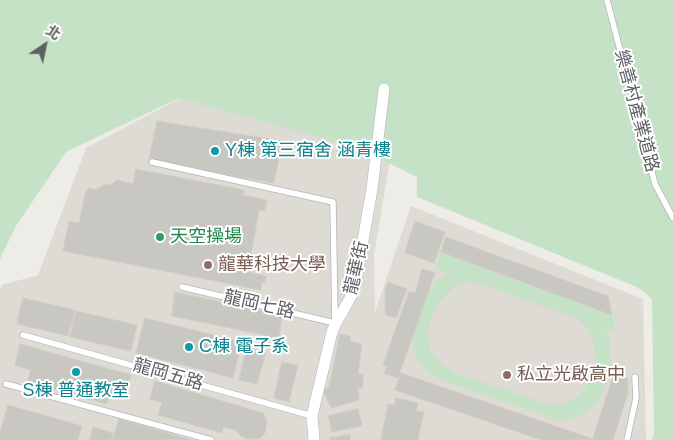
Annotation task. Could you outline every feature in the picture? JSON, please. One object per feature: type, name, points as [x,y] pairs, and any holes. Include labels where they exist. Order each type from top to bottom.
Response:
[{"type":"street","name":"龍華街","points":[[314,440],[312,416],[335,323],[351,300],[355,286],[372,189],[384,89]]},
{"type":"lane","name":"樂善村產業道路","points":[[607,0],[655,184],[673,218]]},
{"type":"lane","points":[[152,162],[333,202],[335,323]]},
{"type":"lane","name":"龍岡七路","points":[[182,287],[335,323]]},
{"type":"lane","name":"龍岡五路","points":[[23,335],[312,416]]},
{"type":"lane","points":[[627,440],[636,398],[635,377]]},
{"type":"lane","points":[[6,384],[211,440]]},
{"type":"shaded area","name":"龍華科技大學","points":[[394,68],[389,165],[374,254],[375,312],[411,206],[643,299],[646,440],[0,440],[0,289],[2,285],[38,275],[86,148],[190,93]]},
{"type":"green space","points":[[0,0],[673,0],[673,440],[652,440],[654,432],[652,299],[639,288],[417,197],[417,177],[361,149],[179,98],[66,152],[16,226],[0,259]]},
{"type":"green space","points":[[441,252],[612,315],[615,332],[605,329],[610,341],[611,362],[607,381],[599,399],[586,412],[560,421],[439,379],[427,370],[417,358],[413,345],[413,335],[427,294],[436,282],[447,273],[435,268]],"holes":[[[467,283],[484,285],[578,319],[586,327],[595,347],[595,366],[589,383],[583,391],[567,402],[551,405],[454,373],[435,357],[429,346],[428,337],[431,318],[440,301],[458,285]]]},
{"type":"building","name":"Y棟 第三宿舍 涵青樓","points":[[157,121],[282,141],[274,183],[149,161]]},
{"type":"building","name":"天空操場","points":[[136,169],[244,190],[243,195],[267,200],[265,211],[259,210],[248,272],[266,276],[265,283],[262,282],[261,290],[63,251],[69,221],[79,223],[85,194],[89,188],[96,190],[117,180],[133,184]]},
{"type":"building","points":[[415,221],[445,232],[434,263],[405,253]]},
{"type":"building","points":[[446,237],[608,296],[612,315],[441,252]]},
{"type":"building","points":[[422,269],[435,273],[398,378],[384,374],[387,366],[383,365],[409,291],[415,293]]},
{"type":"building","points":[[388,282],[407,289],[396,318],[385,315],[385,291]]},
{"type":"building","points":[[175,292],[282,315],[279,338],[172,316]]},
{"type":"building","points":[[23,298],[75,310],[68,336],[17,324]]},
{"type":"building","points":[[76,311],[137,325],[131,351],[70,337]]},
{"type":"building","name":"C棟 電子系","points":[[145,318],[242,342],[233,378],[136,353]]},
{"type":"building","points":[[340,334],[351,336],[350,341],[362,344],[358,374],[363,374],[363,388],[358,388],[359,400],[331,408],[323,390],[329,387]]},
{"type":"building","name":"S棟 普通教室","points":[[20,344],[131,375],[125,398],[109,394],[107,404],[27,382],[31,370],[15,365]]},
{"type":"building","points":[[247,346],[266,352],[257,384],[239,380]]},
{"type":"building","points":[[282,362],[298,365],[289,402],[274,398]]},
{"type":"building","points":[[401,373],[595,440],[541,440],[395,390]]},
{"type":"building","points":[[614,374],[628,379],[628,393],[613,440],[595,440],[593,439]]},
{"type":"building","points":[[155,381],[263,413],[267,420],[265,433],[259,439],[248,439],[242,437],[235,430],[223,427],[222,433],[158,415],[162,403],[150,399]]},
{"type":"building","points":[[396,398],[418,403],[416,411],[424,412],[418,440],[381,440],[388,404],[394,405]]},
{"type":"building","points":[[8,405],[82,426],[78,440],[0,440],[0,433]]},
{"type":"building","points":[[358,409],[362,426],[332,432],[328,416]]},
{"type":"building","points":[[119,419],[192,440],[113,440]]},
{"type":"building","points":[[93,427],[113,433],[111,440],[90,440]]},
{"type":"building","points":[[350,435],[350,440],[330,440],[330,438]]},
{"type":"place","name":"Y棟 第三宿舍 涵青樓","points":[[215,151]]},
{"type":"place","name":"天空操場","points":[[160,237]]},
{"type":"place","name":"龍華科技大學","points":[[208,265]]},
{"type":"place","name":"C棟 電子系","points":[[189,347]]},
{"type":"place","name":"S棟 普通教室","points":[[76,372]]},
{"type":"place","name":"私立光啟高中","points":[[507,375]]}]
